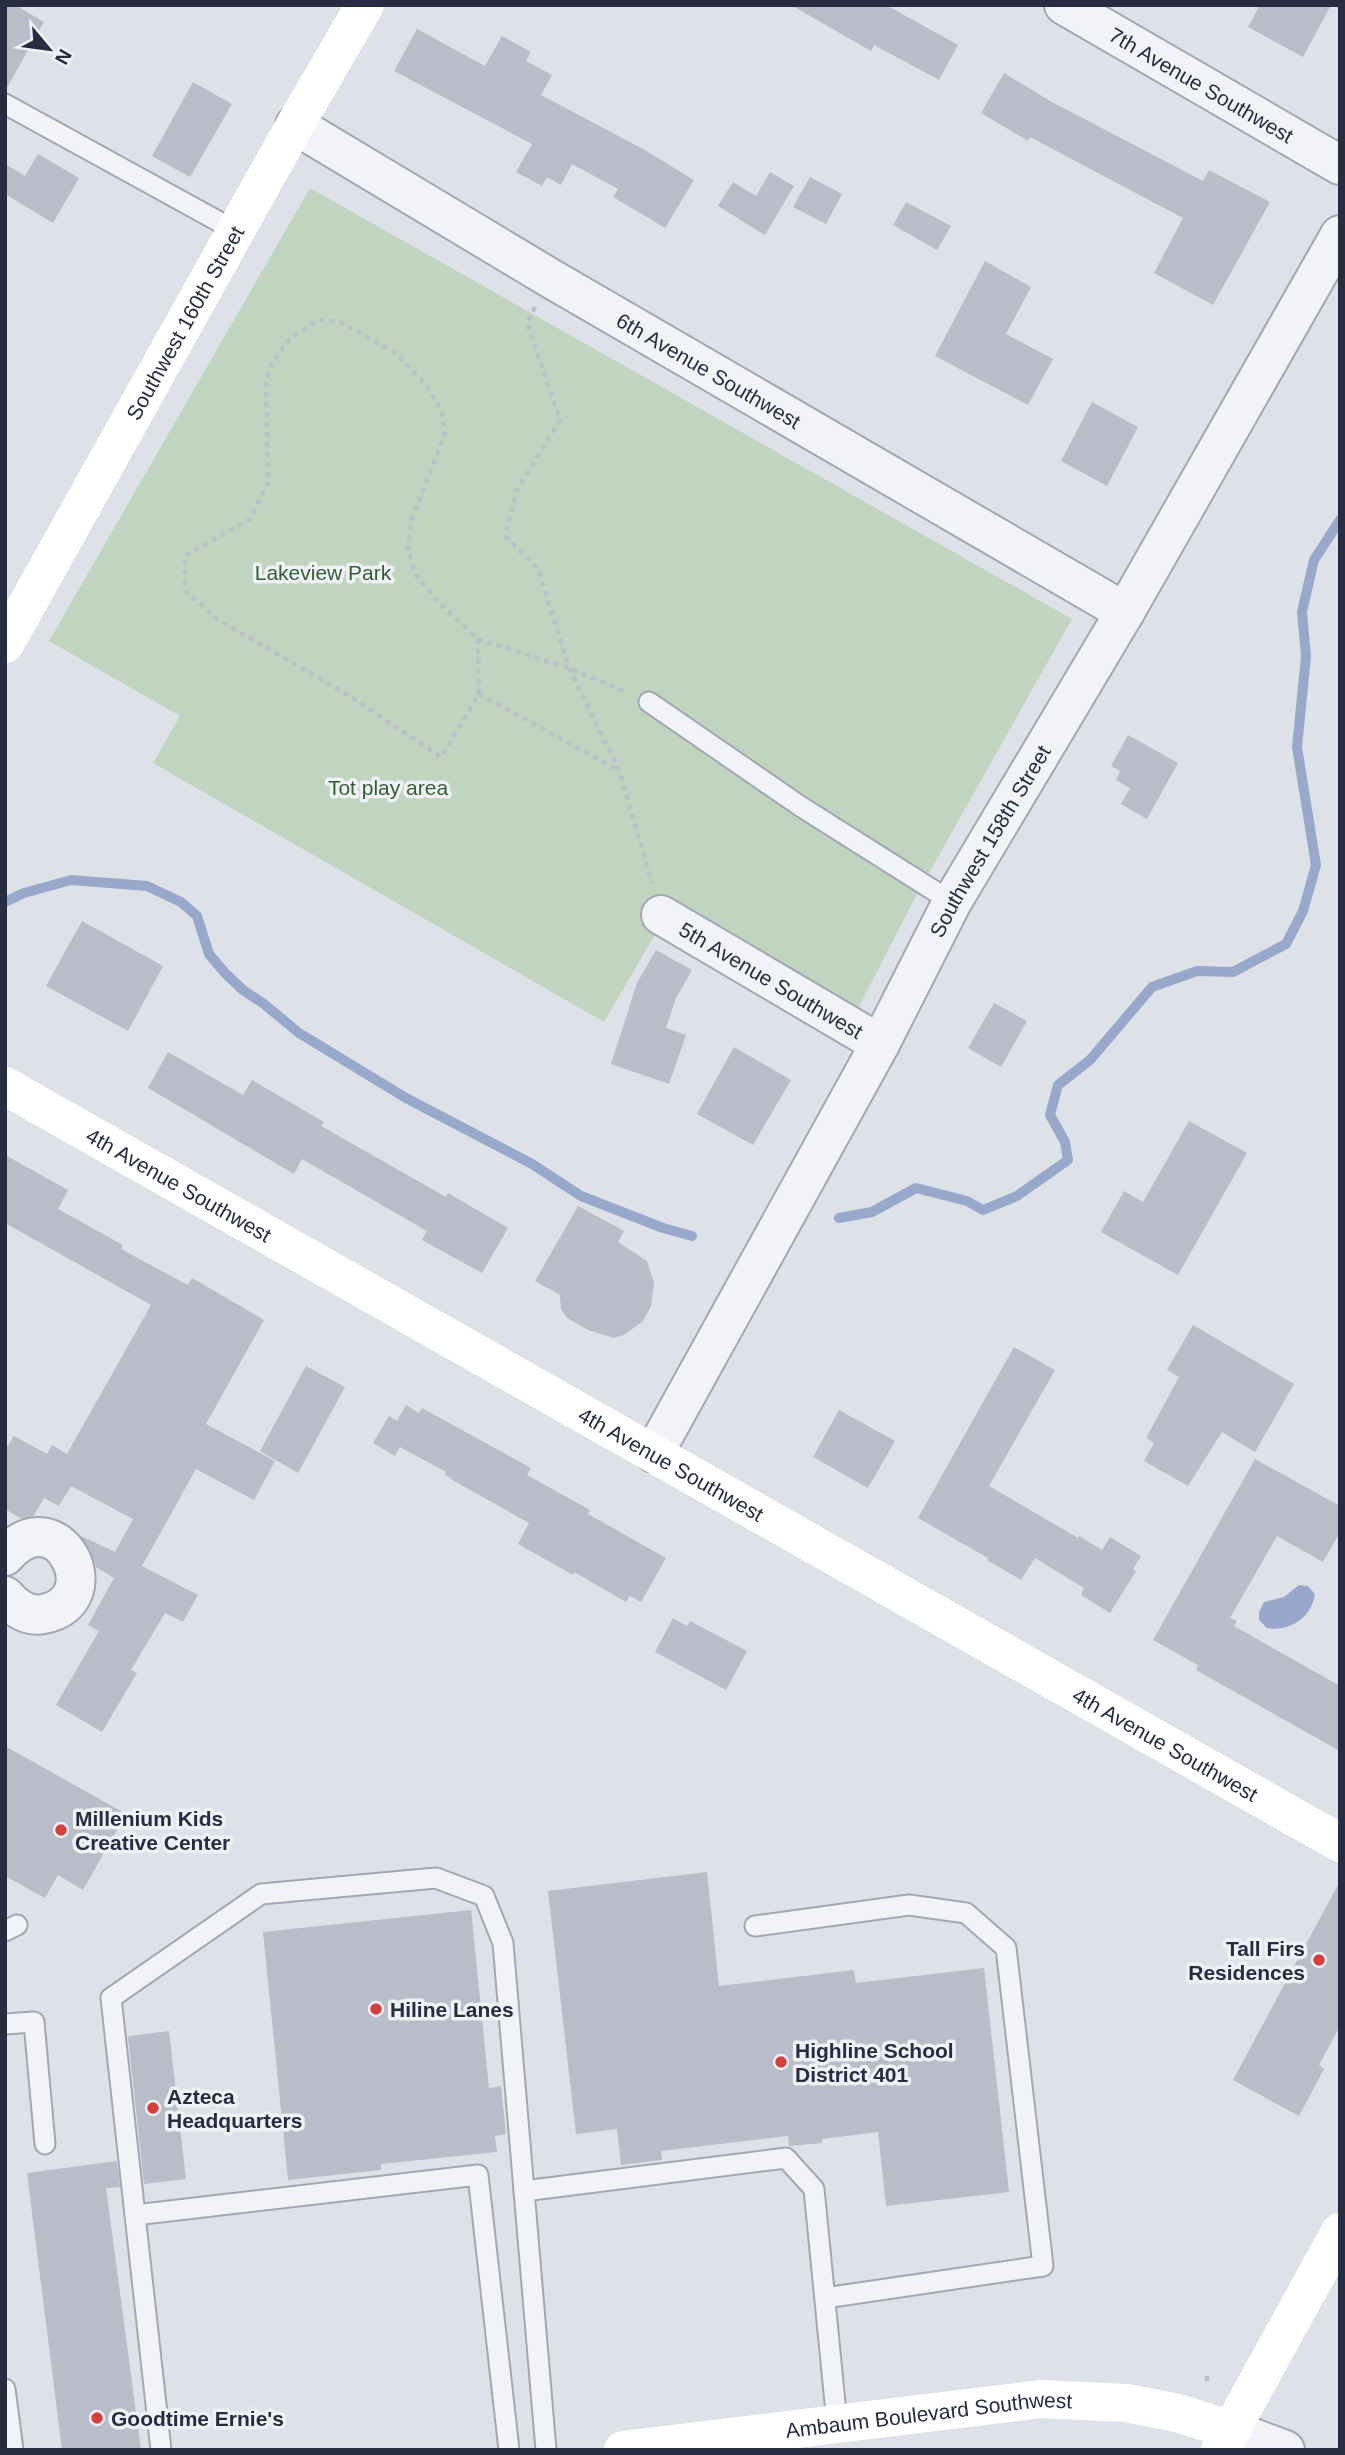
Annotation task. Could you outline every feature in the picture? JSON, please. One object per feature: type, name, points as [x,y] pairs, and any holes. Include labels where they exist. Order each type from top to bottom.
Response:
[{"type":"street","name":"Southwest 160th Street","points":[[5,644],[365,5]]},
{"type":"street","name":"7th Avenue Southwest","points":[[1064,5],[1340,165]]},
{"type":"street","name":"6th Avenue Southwest","points":[[295,125],[550,278],[1125,612]]},
{"type":"street","name":"Southwest 158th Street","points":[[654,1453],[880,1044],[952,902],[1125,612],[1340,235]]},
{"type":"street","name":"5th Avenue Southwest","points":[[662,915],[880,1044]]},
{"type":"street","name":"4th Avenue Southwest","points":[[5,1086],[1340,1843]]},
{"type":"street","points":[[5,1556],[24,1540],[38,1537],[51,1539],[71,1556],[76,1569],[76,1582],[71,1595],[62,1605],[51,1612],[38,1615],[13,1606],[5,1596]]},
{"type":"street","points":[[1285,2450],[1226,2440],[1340,2232]]},
{"type":"street","name":"Ambaum Boulevard Southwest","points":[[639,2449],[1007,2402],[1065,2399],[1139,2406],[1177,2413],[1226,2440]]},
{"type":"lane","points":[[5,104],[236,231]]},
{"type":"lane","points":[[649,702],[800,806],[952,902]]},
{"type":"lane","points":[[161,2450],[111,1998],[261,1894],[436,1878],[484,1896],[503,1943],[546,2450]]},
{"type":"lane","points":[[755,1926],[909,1905],[966,1913],[1006,1948],[1043,2266],[825,2298]]},
{"type":"lane","points":[[5,2024],[34,2022],[45,2144]]},
{"type":"lane","points":[[524,2191],[786,2158],[814,2189],[837,2423]]},
{"type":"lane","points":[[135,2215],[478,2175],[509,2450]]},
{"type":"lane","points":[[5,2389],[13,2450]]},
{"type":"path","points":[[550,278],[527,323],[560,420],[517,490],[505,536],[538,569],[569,668],[619,770],[662,915]]},
{"type":"path","points":[[478,639],[480,694],[441,757],[353,698],[217,619],[186,590],[185,556],[250,519],[268,483],[266,380],[272,363],[290,339],[318,320],[340,322],[396,353],[427,387],[442,412],[446,434],[411,518],[408,549],[416,575],[442,606],[478,639],[569,668],[649,702]]},
{"type":"path","points":[[480,694],[619,770]]},
{"type":"green space","name":"Lakeview Park","points":[[310,188],[1072,619],[917,894],[852,1020],[667,914],[604,1022],[153,763],[180,716],[49,641]]},
{"type":"water","points":[[1299,1585],[1308,1586],[1315,1594],[1305,1616],[1284,1628],[1267,1628],[1259,1620],[1259,1612],[1264,1602],[1284,1597]]},
{"type":"building","points":[[5,5],[15,5],[44,22],[5,91]]},
{"type":"building","points":[[791,5],[886,5],[958,45],[939,80],[874,45],[871,51]]},
{"type":"building","points":[[1260,5],[1331,5],[1303,57],[1248,27]]},
{"type":"building","points":[[417,29],[485,66],[502,36],[531,52],[526,61],[552,75],[541,95],[643,149],[694,180],[665,228],[613,197],[618,189],[572,164],[561,185],[547,177],[542,186],[516,172],[532,144],[394,71]]},
{"type":"building","points":[[1004,73],[1050,101],[1203,181],[1209,170],[1270,202],[1213,305],[1154,273],[1183,218],[1030,137],[1028,141],[981,113]]},
{"type":"building","points":[[193,82],[232,104],[190,177],[152,156]]},
{"type":"building","points":[[38,154],[79,178],[53,223],[5,194],[5,164],[25,176]]},
{"type":"building","points":[[770,172],[794,186],[765,235],[718,206],[733,182],[756,196]]},
{"type":"building","points":[[810,177],[842,194],[826,224],[793,207]]},
{"type":"building","points":[[906,202],[951,226],[937,250],[893,225]]},
{"type":"building","points":[[985,261],[1031,287],[1006,334],[1053,359],[1028,405],[935,356]]},
{"type":"building","points":[[1092,402],[1138,427],[1107,486],[1061,461]]},
{"type":"building","points":[[1128,735],[1178,763],[1147,819],[1121,804],[1130,788],[1116,780],[1120,771],[1111,766]]},
{"type":"building","points":[[82,921],[163,966],[128,1031],[46,986]]},
{"type":"building","points":[[656,950],[692,970],[676,998],[666,1028],[686,1035],[669,1084],[611,1064],[637,983]]},
{"type":"building","points":[[994,1003],[1027,1021],[1001,1067],[968,1048]]},
{"type":"building","points":[[734,1047],[791,1080],[753,1145],[697,1114]]},
{"type":"building","points":[[168,1052],[243,1095],[252,1080],[324,1122],[321,1126],[446,1197],[448,1193],[508,1228],[482,1273],[422,1240],[427,1231],[302,1159],[294,1174],[148,1088]]},
{"type":"building","points":[[1189,1121],[1247,1153],[1178,1275],[1101,1232],[1124,1191],[1143,1202]]},
{"type":"building","points":[[5,1155],[68,1190],[58,1209],[123,1245],[121,1249],[169,1275],[188,1285],[192,1278],[264,1320],[206,1424],[275,1461],[254,1500],[196,1469],[142,1566],[198,1595],[183,1622],[165,1613],[131,1670],[137,1673],[102,1732],[56,1705],[99,1631],[88,1625],[114,1578],[96,1567],[90,1550],[79,1535],[115,1552],[133,1519],[71,1486],[59,1506],[44,1498],[33,1517],[22,1519],[5,1509],[5,1450],[14,1436],[47,1454],[52,1445],[67,1454],[151,1305],[5,1223]]},
{"type":"building","points":[[578,1206],[624,1231],[618,1242],[647,1261],[654,1283],[651,1306],[643,1321],[624,1335],[614,1338],[588,1330],[567,1318],[561,1309],[560,1295],[535,1281]]},
{"type":"building","points":[[1193,1325],[1294,1384],[1255,1452],[1222,1432],[1188,1486],[1144,1461],[1154,1443],[1146,1438],[1179,1377],[1167,1370]]},
{"type":"building","points":[[1014,1347],[1055,1370],[989,1486],[1102,1550],[1110,1537],[1141,1556],[1133,1569],[1136,1571],[1110,1613],[1081,1595],[1084,1588],[1035,1558],[1021,1580],[918,1518]]},
{"type":"building","points":[[306,1366],[345,1387],[298,1473],[260,1451]]},
{"type":"building","points":[[406,1405],[419,1413],[422,1408],[531,1468],[527,1475],[590,1510],[588,1514],[666,1558],[641,1602],[630,1596],[626,1602],[518,1544],[529,1523],[400,1447],[395,1456],[373,1443],[389,1416],[397,1421]]},
{"type":"building","points":[[839,1410],[895,1441],[868,1488],[813,1457]]},
{"type":"building","points":[[1255,1459],[1340,1506],[1340,1532],[1323,1562],[1277,1536],[1230,1618],[1237,1621],[1234,1626],[1340,1686],[1340,1751],[1196,1670],[1198,1665],[1153,1640]]},
{"type":"building","points":[[673,1618],[687,1626],[690,1621],[747,1651],[726,1690],[655,1652]]},
{"type":"building","name":"Millenium Kids Creative Center","points":[[5,1746],[126,1814],[83,1890],[58,1875],[45,1898],[5,1876]]},
{"type":"building","name":"Highline School District 401","points":[[707,1872],[719,1986],[854,1970],[856,1983],[984,1968],[1009,2192],[886,2206],[878,2132],[822,2139],[822,2143],[789,2146],[788,2136],[661,2151],[662,2160],[621,2165],[617,2129],[576,2134],[548,1891]]},
{"type":"building","name":"Tall Firs Residences","points":[[1340,1881],[1340,2026],[1319,2065],[1324,2069],[1299,2116],[1233,2080]]},
{"type":"building","name":"Hiline Lanes","points":[[471,1910],[489,2088],[501,2086],[506,2134],[495,2136],[497,2152],[381,2164],[381,2170],[288,2180],[263,1932]]},
{"type":"building","name":"Azteca Headquarters","points":[[169,2031],[186,2179],[144,2184],[128,2036]]},
{"type":"building","points":[[117,2161],[120,2187],[106,2188],[141,2450],[62,2450],[27,2173]]},
{"type":"waterway","points":[[839,1218],[872,1212],[916,1188],[967,1201],[983,1210],[1017,1196],[1068,1160],[1065,1142],[1050,1115],[1058,1085],[1090,1060],[1152,987],[1197,971],[1233,972],[1286,944],[1303,911],[1316,865],[1297,747],[1306,656],[1302,612],[1314,560],[1340,520]]},
{"type":"waterway","points":[[5,902],[24,893],[71,880],[147,886],[181,902],[197,916],[209,954],[225,973],[299,1033],[406,1098],[532,1164],[581,1196],[663,1228],[692,1236]]},
{"type":"place","name":"Millenium Kids Creative Center","points":[[61,1830]]},
{"type":"place","name":"Tall Firs Residences","points":[[1319,1960]]},
{"type":"place","name":"Hiline Lanes","points":[[376,2009]]},
{"type":"place","name":"Highline School District 401","points":[[781,2062]]},
{"type":"place","name":"Azteca Headquarters","points":[[153,2108]]},
{"type":"place","name":"Goodtime Ernie's","points":[[97,2418]]},
{"type":"park label","name":"Tot play area","points":[[388,787]]}]
